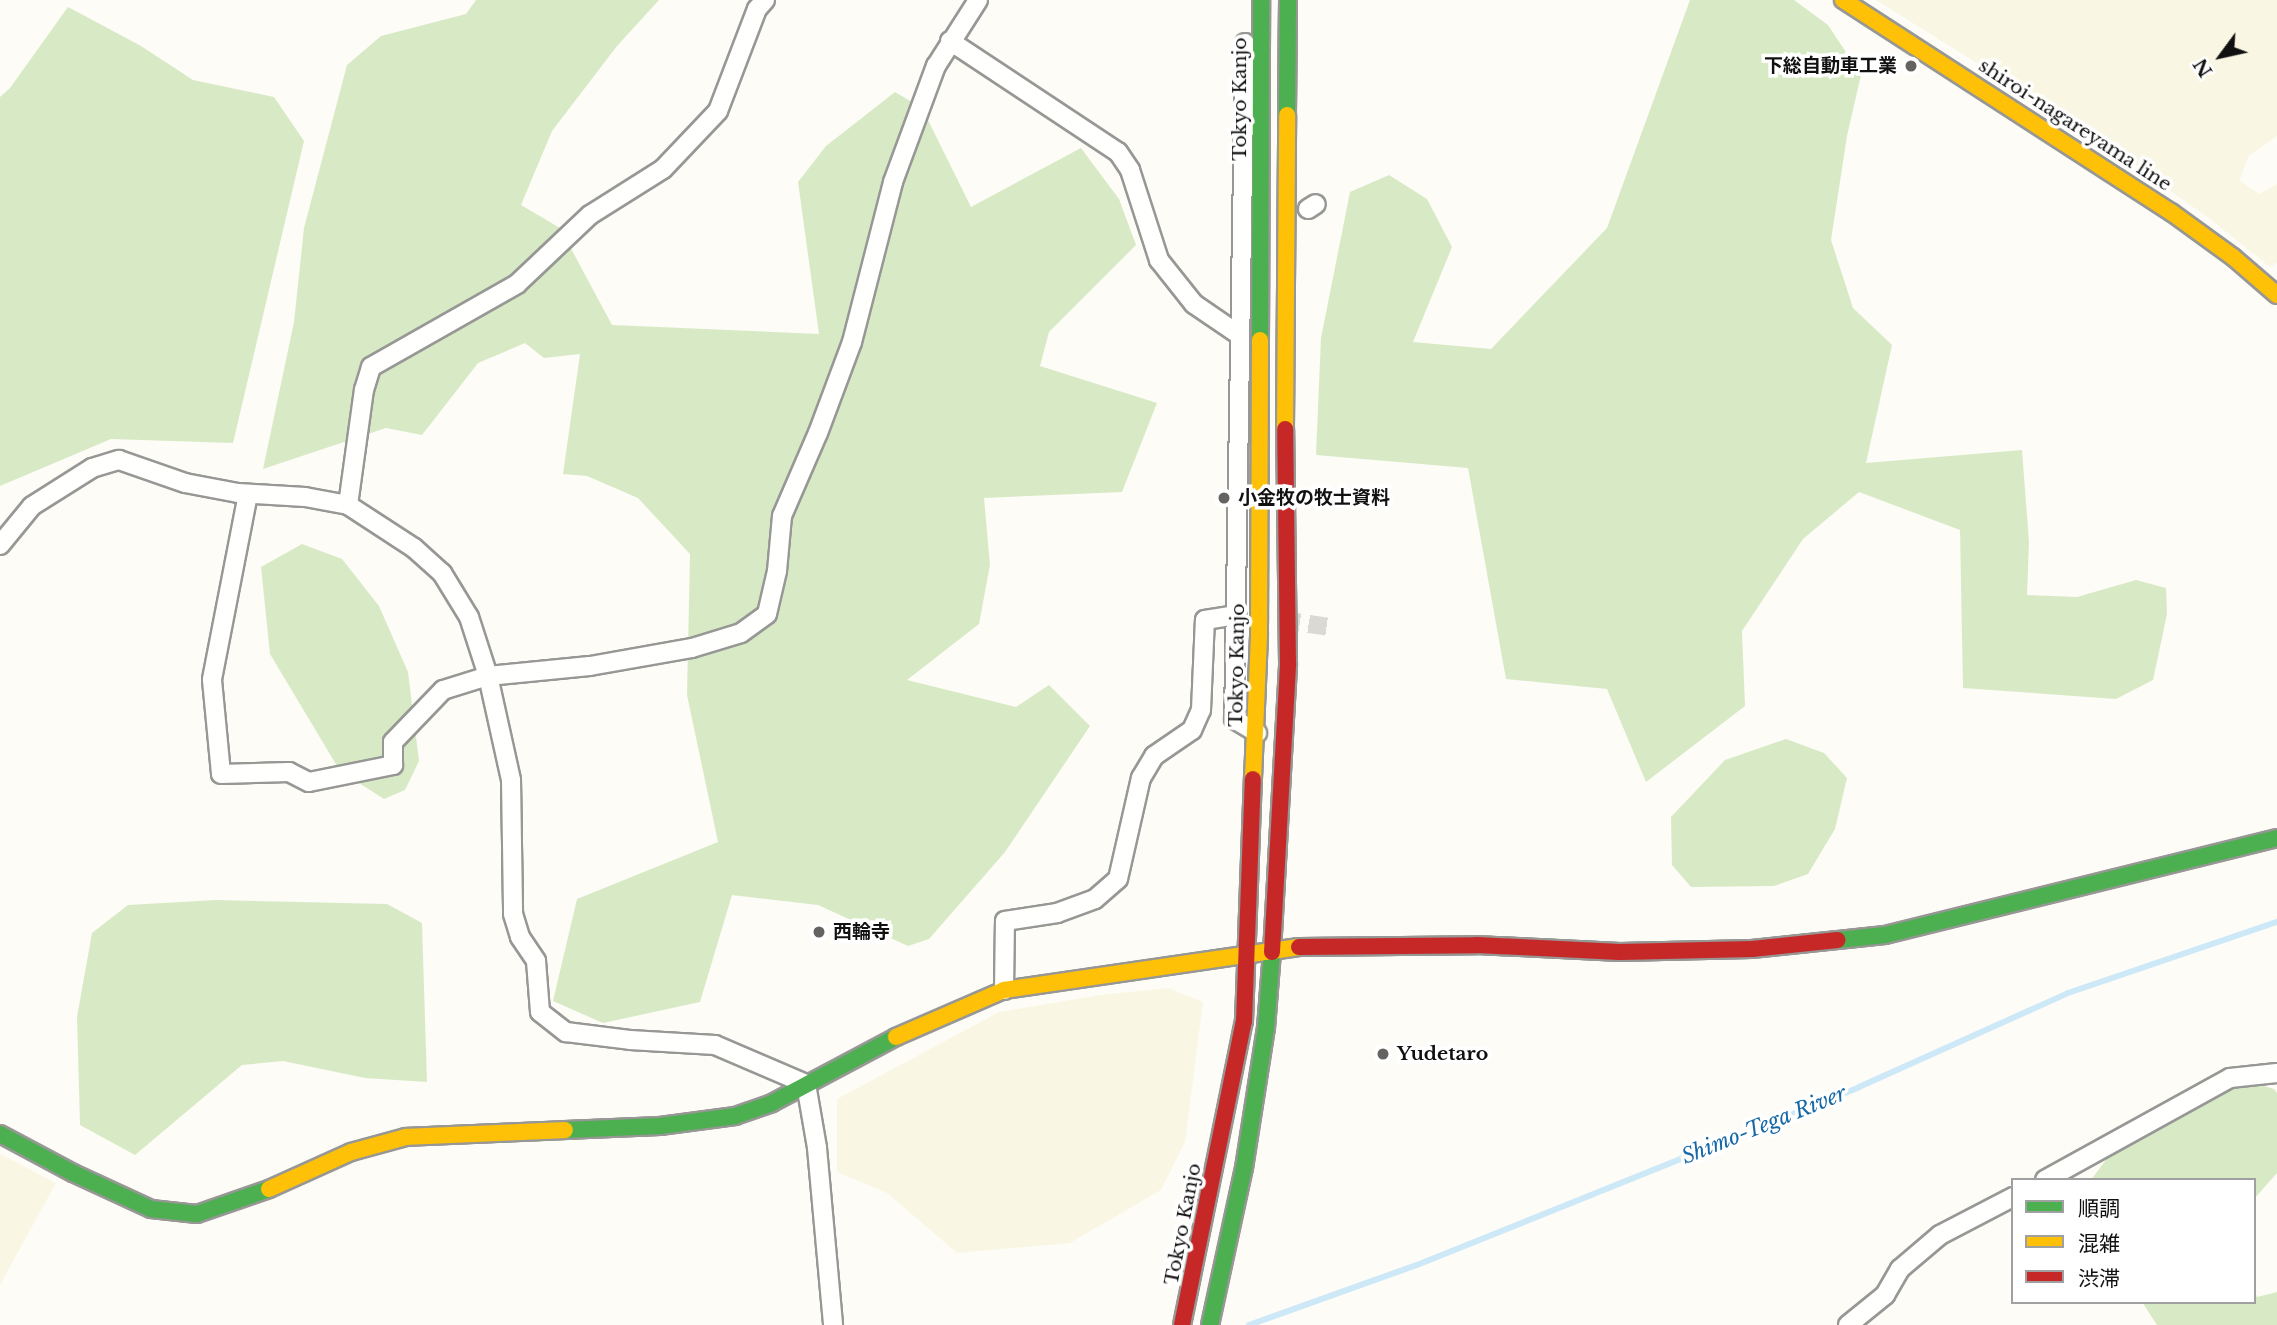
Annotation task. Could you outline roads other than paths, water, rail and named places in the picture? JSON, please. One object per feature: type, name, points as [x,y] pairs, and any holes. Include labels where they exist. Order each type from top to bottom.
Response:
[{"type":"main road","points":[[1210,1325],[1244,1168],[1266,1028],[1279,884],[1288,663],[1285,420],[1288,2],[1261,0]]},
{"type":"main road","name":"Tokyo Kanjo","points":[[1182,1325],[1244,1021],[1257,733],[1261,0]]},
{"type":"main road","name":"shiroi-nagareyama line","points":[[1843,0],[2171,212],[2233,257],[2277,295]]},
{"type":"main road","points":[[1258,420],[1285,420]]},
{"type":"main road","points":[[0,1134],[73,1173],[150,1209],[197,1214],[282,1185],[351,1152],[406,1137],[673,1124],[735,1116],[772,1103],[910,1029],[1004,989],[1247,952],[1324,944],[1477,945],[1620,952],[1752,949],[1885,935],[2277,838]]},
{"type":"street","points":[[348,505],[363,390],[371,367],[517,284],[590,215],[663,169],[718,111],[757,9],[765,0]]},
{"type":"street","points":[[248,494],[212,680],[221,774],[289,772],[309,782],[394,765],[393,742],[443,690],[488,676],[590,666],[692,648],[741,633],[767,614],[777,570],[782,516],[818,433],[852,342],[893,182],[932,75],[950,41],[978,0]]},
{"type":"street","points":[[1257,733],[1234,719],[1238,334],[1243,261],[1245,27],[1252,20],[1261,21]]},
{"type":"street","points":[[950,41],[1118,152],[1130,170],[1158,260],[1194,304],[1238,334]]},
{"type":"street","points":[[0,545],[32,506],[106,462],[119,460],[186,483],[248,494],[305,497],[348,505],[414,548],[442,573],[469,617],[488,676],[511,780],[513,914],[520,937],[536,961],[540,1012],[566,1031],[630,1040],[715,1045],[806,1084],[817,1148],[832,1325]]},
{"type":"street","points":[[1004,989],[1005,921],[1056,913],[1095,899],[1118,878],[1141,778],[1154,756],[1192,730],[1201,710],[1205,620],[1237,614]]},
{"type":"street","points":[[2049,1178],[2230,1077],[2277,1073]]},
{"type":"street","points":[[1848,1325],[1885,1295],[1900,1269],[1940,1235],[2011,1198]]},
{"type":"waterway","name":"Shimo-Tega River","points":[[1249,1325],[1417,1265],[1859,1087],[2068,993],[2277,922]]},
{"type":"tunnel","points":[[1282,620],[1330,627]]},
{"type":"place","name":"下総自動車工業","points":[[1911,66]]},
{"type":"place","name":"小金牧の牧士資料","points":[[1224,498]]},
{"type":"place","name":"西輪寺","points":[[819,932]]},
{"type":"place","name":"Yudetaro","points":[[1383,1054]]}]
